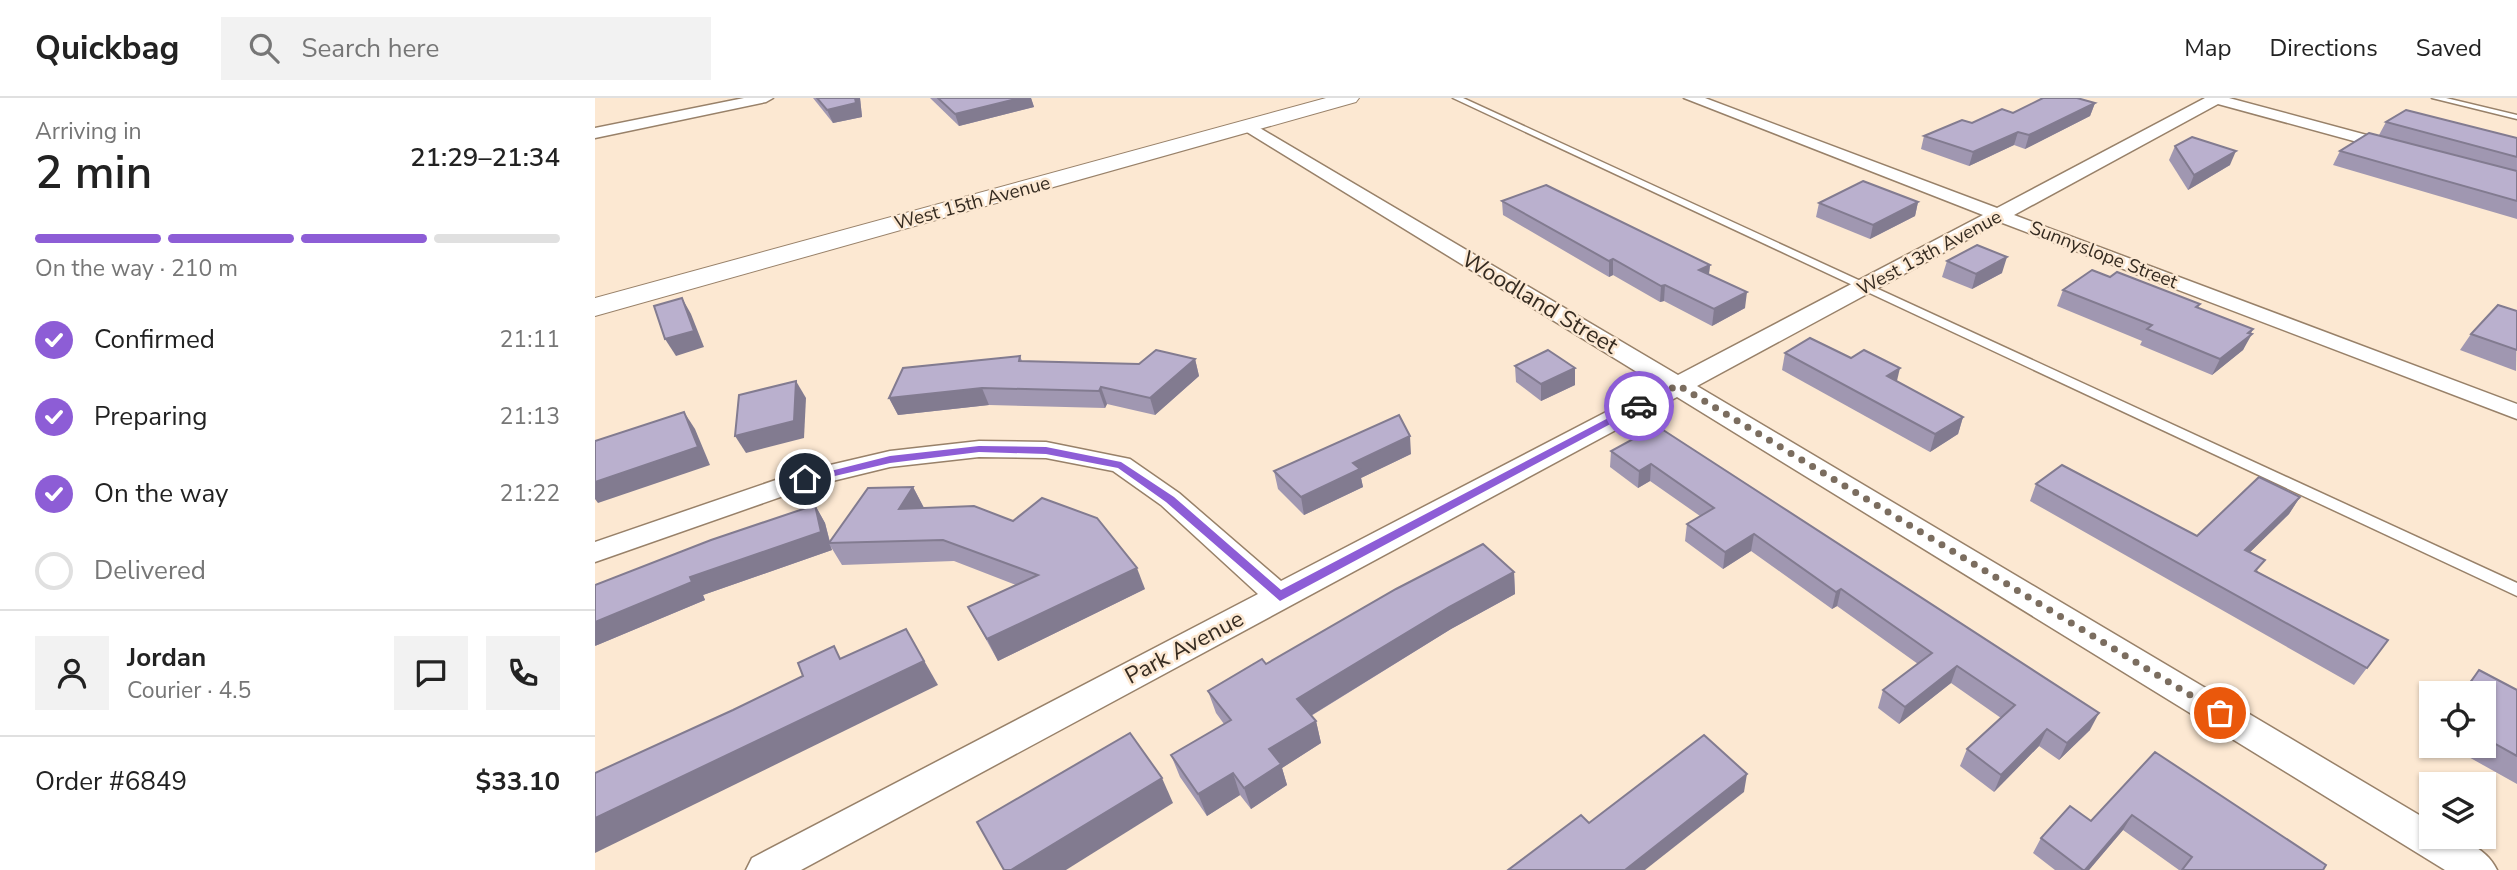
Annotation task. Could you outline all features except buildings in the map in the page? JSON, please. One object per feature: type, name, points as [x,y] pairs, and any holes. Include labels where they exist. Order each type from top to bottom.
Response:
[{"type":"street","points":[[595,133],[766,98]]},
{"type":"street","name":"West 15th Avenue","points":[[595,307],[1349,98]]},
{"type":"street","name":"Sunnyslope Street","points":[[1691,98],[2517,412]]},
{"type":"street","points":[[2215,99],[2413,152]]},
{"type":"street","name":"West 13th Avenue","points":[[1678,385],[2215,99]]},
{"type":"street","name":"Woodland Street","points":[[1248,126],[2478,870]]},
{"type":"street","name":"Park Avenue","points":[[765,870],[1678,385]]},
{"type":"street","points":[[595,552],[805,479],[890,460],[979,449],[1046,450],[1121,466],[1170,499],[1280,597]]},
{"type":"lane","points":[[1457,98],[2517,590]]},
{"type":"lane","points":[[2436,98],[2514,117]]},
{"type":"way so far","points":[[1639,406],[1678,385],[2220,713]]},
{"type":"route","points":[[805,479],[890,460],[979,449],[1046,450],[1121,466],[1170,499],[1280,597],[1639,406]]}]
